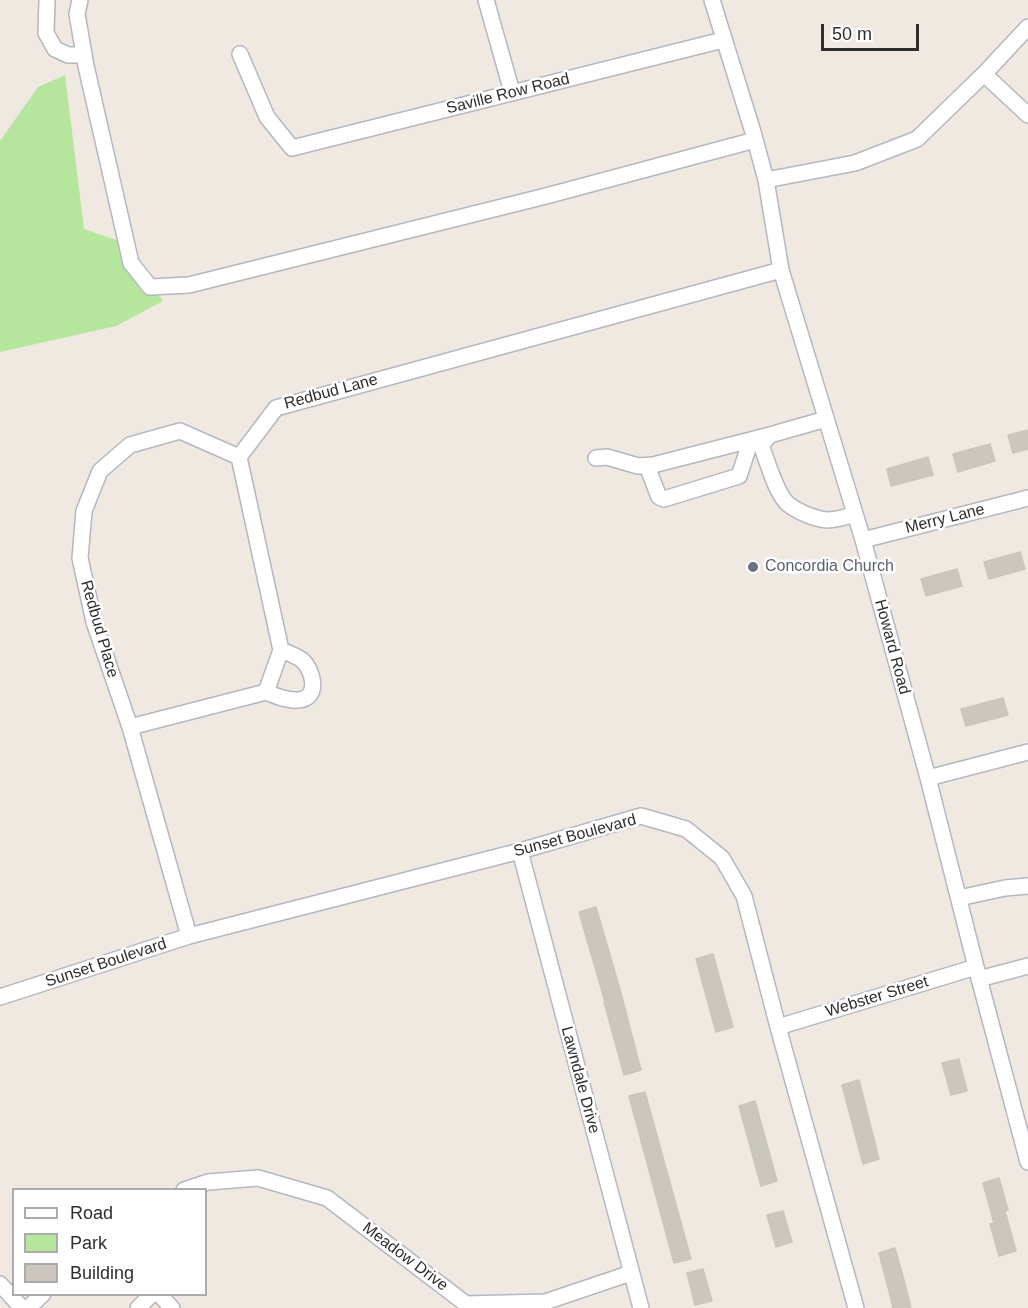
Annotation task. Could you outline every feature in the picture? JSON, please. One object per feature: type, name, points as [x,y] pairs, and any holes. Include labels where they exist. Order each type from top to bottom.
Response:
[{"type":"street","points":[[47,0],[46,33],[55,49],[68,55],[84,55]]},
{"type":"street","points":[[80,0],[77,14],[84,55],[131,263],[150,287],[189,285],[546,196],[754,136]]},
{"type":"street","points":[[486,0],[512,92]]},
{"type":"street","name":"Howard Road","points":[[712,0],[766,180],[782,270],[863,540],[928,778],[1028,1162]]},
{"type":"street","points":[[766,180],[855,163],[917,139],[984,74],[1028,27]]},
{"type":"street","name":"Saville Row Road","points":[[240,54],[267,117],[292,148],[723,40]]},
{"type":"street","points":[[984,74],[1028,115]]},
{"type":"street","name":"Redbud Lane","points":[[239,456],[276,408],[782,270]]},
{"type":"street","points":[[596,458],[607,457],[638,466],[647,466],[826,419]]},
{"type":"street","name":"Redbud Place","points":[[189,936],[130,727],[94,622],[80,558],[84,511],[100,471],[130,446],[180,431],[239,456]]},
{"type":"street","points":[[770,435],[761,445],[776,484],[787,504],[807,515],[827,520],[855,514]]},
{"type":"street","points":[[647,466],[658,497],[664,500],[739,476],[751,440]]},
{"type":"street","points":[[239,456],[281,650],[266,692]]},
{"type":"street","name":"Merry Lane","points":[[863,540],[1028,498]]},
{"type":"street","points":[[130,727],[266,692],[300,701],[308,697],[313,688],[313,677],[303,661],[281,650]]},
{"type":"street","points":[[928,778],[1028,752]]},
{"type":"street","name":"Sunset Boulevard","points":[[0,997],[189,936],[520,851],[641,816],[686,829],[722,858],[744,896],[856,1308]]},
{"type":"street","name":"Lawndale Drive","points":[[520,851],[640,1308]]},
{"type":"street","points":[[959,898],[1005,888],[1028,886]]},
{"type":"street","name":"Webster Street","points":[[778,1026],[978,973],[1028,966]]},
{"type":"street","name":"Meadow Drive","points":[[190,1188],[208,1182],[258,1178],[327,1198],[466,1304],[545,1302],[631,1273]]},
{"type":"street","points":[[0,1284],[22,1308]]},
{"type":"street","points":[[28,1308],[41,1296]]},
{"type":"street","points":[[138,1308],[150,1296]]},
{"type":"street","points":[[161,1296],[172,1308]]},
{"type":"green space","points":[[65,75],[84,229],[116,240],[163,301],[116,326],[0,352],[0,141],[38,87]]},
{"type":"building","points":[[1028,430],[1028,449],[1013,453],[1008,435]]},
{"type":"building","points":[[990,444],[995,461],[958,472],[953,454]]},
{"type":"building","points":[[928,457],[933,475],[891,486],[887,469]]},
{"type":"building","points":[[1020,552],[1025,569],[989,579],[984,562]]},
{"type":"building","points":[[957,569],[962,586],[926,596],[921,579]]},
{"type":"building","points":[[1003,698],[1008,715],[966,726],[961,709]]},
{"type":"building","points":[[596,907],[641,1070],[624,1075],[579,912]]},
{"type":"building","points":[[713,954],[733,1027],[716,1032],[696,959]]},
{"type":"building","points":[[959,1059],[967,1091],[951,1095],[942,1063]]},
{"type":"building","points":[[859,1080],[879,1159],[863,1164],[842,1085]]},
{"type":"building","points":[[645,1092],[691,1259],[674,1263],[629,1096]]},
{"type":"building","points":[[755,1101],[777,1181],[761,1186],[739,1106]]},
{"type":"building","points":[[999,1178],[1016,1251],[999,1256],[990,1224],[994,1223],[983,1183]]},
{"type":"building","points":[[783,1211],[792,1242],[776,1247],[767,1215]]},
{"type":"building","points":[[895,1248],[911,1308],[893,1308],[879,1253]]},
{"type":"building","points":[[703,1269],[712,1301],[695,1305],[687,1273]]},
{"type":"place","name":"Concordia Church","points":[[753,567]]}]
